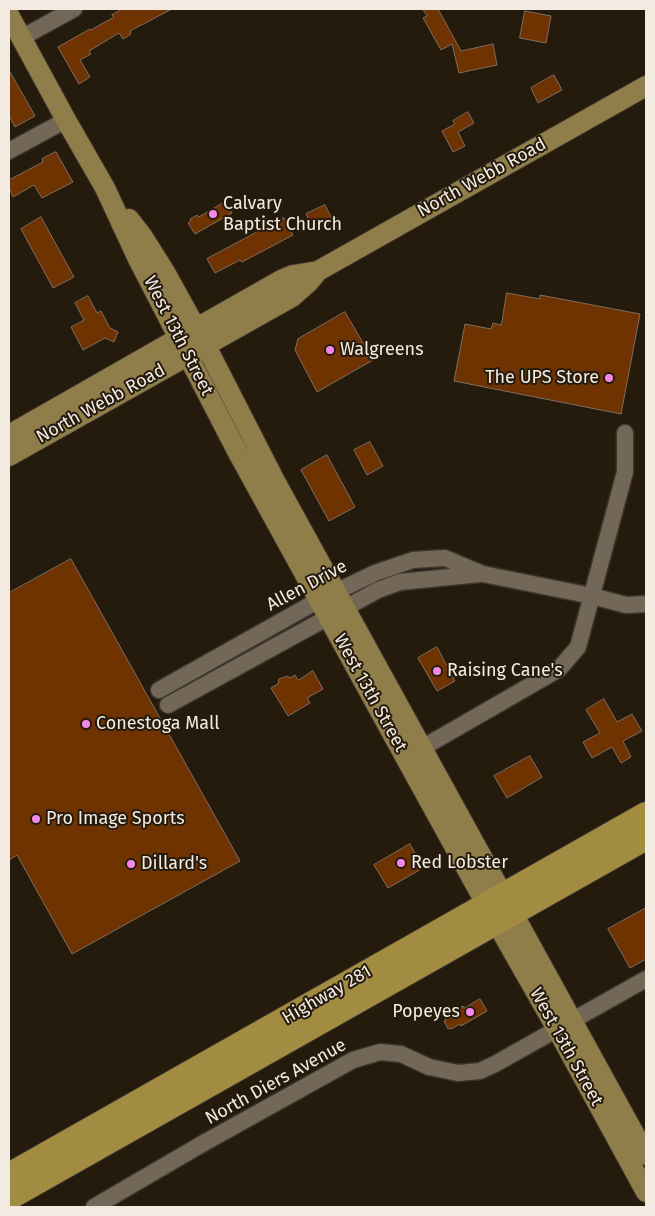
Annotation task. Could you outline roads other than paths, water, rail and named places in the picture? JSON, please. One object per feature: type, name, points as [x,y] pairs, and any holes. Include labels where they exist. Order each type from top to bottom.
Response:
[{"type":"highway","name":"Highway 281","points":[[9,1198],[500,909],[646,814]]},
{"type":"highway","name":"Highway 281","points":[[9,1175],[500,909],[646,838]]},
{"type":"main road","name":"West 13th Street","points":[[9,15],[105,188],[138,259],[187,333],[206,346],[275,481],[332,604],[564,1025],[646,1192]]},
{"type":"main road","name":"North Webb Road","points":[[9,435],[283,279],[318,270],[646,86]]},
{"type":"main road","name":"North Webb Road","points":[[9,456],[292,297],[309,282],[318,270]]},
{"type":"main road","name":"West 13th Street","points":[[187,333],[188,356],[237,452],[422,748],[500,909]]},
{"type":"main road","name":"West 13th Street","points":[[564,1025],[646,1155]]},
{"type":"street","points":[[21,38],[74,9]]},
{"type":"street","points":[[9,151],[66,120]]},
{"type":"street","points":[[422,748],[559,669],[578,648],[625,472],[625,433]]},
{"type":"street","name":"Allen Drive","points":[[159,690],[332,604],[400,582],[482,574],[592,596],[626,605],[646,604]]},
{"type":"street","name":"Allen Drive","points":[[168,705],[332,604]]},
{"type":"street","name":"North Diers Avenue","points":[[94,1207],[353,1060],[380,1052],[401,1054],[429,1067],[458,1073],[480,1071],[646,979]]},
{"type":"place","name":"Calvary Baptist Church","points":[[213,214]]},
{"type":"place","name":"Walgreens","points":[[330,350]]},
{"type":"place","name":"The UPS Store","points":[[609,378]]},
{"type":"place","name":"Raising Cane's","points":[[437,671]]},
{"type":"place","name":"Conestoga Mall","points":[[86,724]]},
{"type":"place","name":"Pro Image Sports","points":[[36,819]]},
{"type":"place","name":"Red Lobster","points":[[401,863]]},
{"type":"place","name":"Dillard's","points":[[131,864]]},
{"type":"place","name":"Popeyes","points":[[470,1012]]}]
